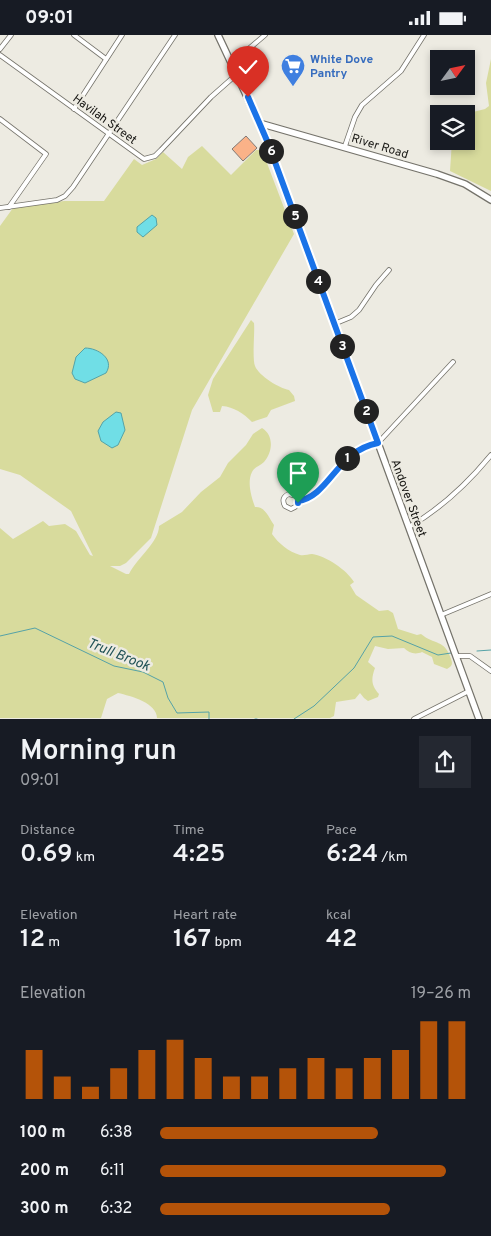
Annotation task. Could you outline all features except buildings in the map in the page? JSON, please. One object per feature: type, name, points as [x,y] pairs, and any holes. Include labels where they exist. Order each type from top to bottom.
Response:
[{"type":"main road","name":"Andover Street","points":[[218,35],[259,123],[479,719]]},
{"type":"main road","name":"River Road","points":[[259,123],[345,146],[437,174],[465,184],[491,199]]},
{"type":"street","points":[[0,49],[11,35]]},
{"type":"street","points":[[74,35],[106,59]]},
{"type":"street","points":[[74,109],[122,35]]},
{"type":"street","points":[[0,208],[65,196],[175,35]]},
{"type":"street","points":[[232,63],[266,35]]},
{"type":"street","points":[[345,146],[355,117],[362,105],[401,71],[424,35]]},
{"type":"street","name":"Havilah Street","points":[[0,55],[142,158],[155,156],[211,97],[237,74]]},
{"type":"street","points":[[0,119],[46,153],[9,207]]},
{"type":"street","points":[[334,324],[351,317],[359,310],[389,270]]},
{"type":"street","points":[[298,501],[309,498],[317,491],[354,452],[378,443],[453,362]]},
{"type":"street","points":[[409,527],[457,491],[491,455]]},
{"type":"street","points":[[441,615],[491,594]]},
{"type":"street","points":[[457,656],[470,656],[491,671]]},
{"type":"street","points":[[414,719],[469,691]]},
{"type":"green space","points":[[491,59],[491,191],[450,171],[451,150],[475,150],[475,112],[489,106],[486,83]]},
{"type":"green space","points":[[202,146],[231,175],[256,150],[262,150],[294,234],[192,410],[151,538],[126,563],[120,566],[110,566],[129,574],[152,544],[159,526],[182,512],[201,492],[220,477],[228,463],[246,445],[253,434],[262,428],[269,435],[271,444],[267,458],[252,472],[250,489],[255,507],[264,510],[274,525],[272,534],[274,537],[284,547],[296,554],[318,555],[336,564],[351,577],[354,582],[350,585],[356,595],[379,611],[388,610],[393,613],[398,629],[417,635],[421,634],[442,645],[449,653],[452,665],[447,669],[434,664],[432,657],[422,652],[415,653],[404,648],[388,649],[375,646],[368,662],[375,668],[372,682],[379,694],[378,697],[368,701],[360,693],[355,699],[336,702],[334,716],[330,718],[157,718],[153,708],[148,704],[136,698],[118,693],[107,699],[101,718],[0,718],[0,528],[13,539],[43,521],[49,526],[65,524],[76,531],[90,555],[93,556],[71,511],[20,475],[0,469],[0,226],[13,208],[64,201],[104,201],[134,159],[142,165],[156,159],[163,152],[182,169],[188,157]]},
{"type":"green space","points":[[251,320],[254,323],[254,357],[257,370],[270,381],[289,390],[294,396],[295,401],[271,410],[267,417],[252,422],[234,409],[222,406],[220,412],[213,412],[208,395],[213,379]]},
{"type":"water","points":[[152,215],[156,218],[157,225],[143,237],[137,232],[137,227]]},
{"type":"water","points":[[85,348],[95,350],[104,355],[107,359],[108,368],[106,373],[85,383],[75,379],[72,373],[76,357]]},
{"type":"water","points":[[116,412],[121,413],[125,430],[118,445],[112,448],[101,441],[98,431],[103,422]]},
{"type":"waterway","name":"Trull Brook","points":[[0,636],[35,628],[114,666],[143,672],[163,682],[168,698],[177,713],[209,712],[209,719]]},
{"type":"waterway","name":"Trull Brook","points":[[294,719],[314,706],[354,668],[373,637],[392,636],[438,655],[451,653]]},
{"type":"waterway","name":"Trull Brook","points":[[477,651],[491,650]]},
{"type":"place","name":"White Dove Pantry","points":[[293,87]]},
{"type":"route","points":[[248,97],[266,137],[378,443],[359,448],[347,457],[317,491],[309,498],[298,501],[298,503]]}]
